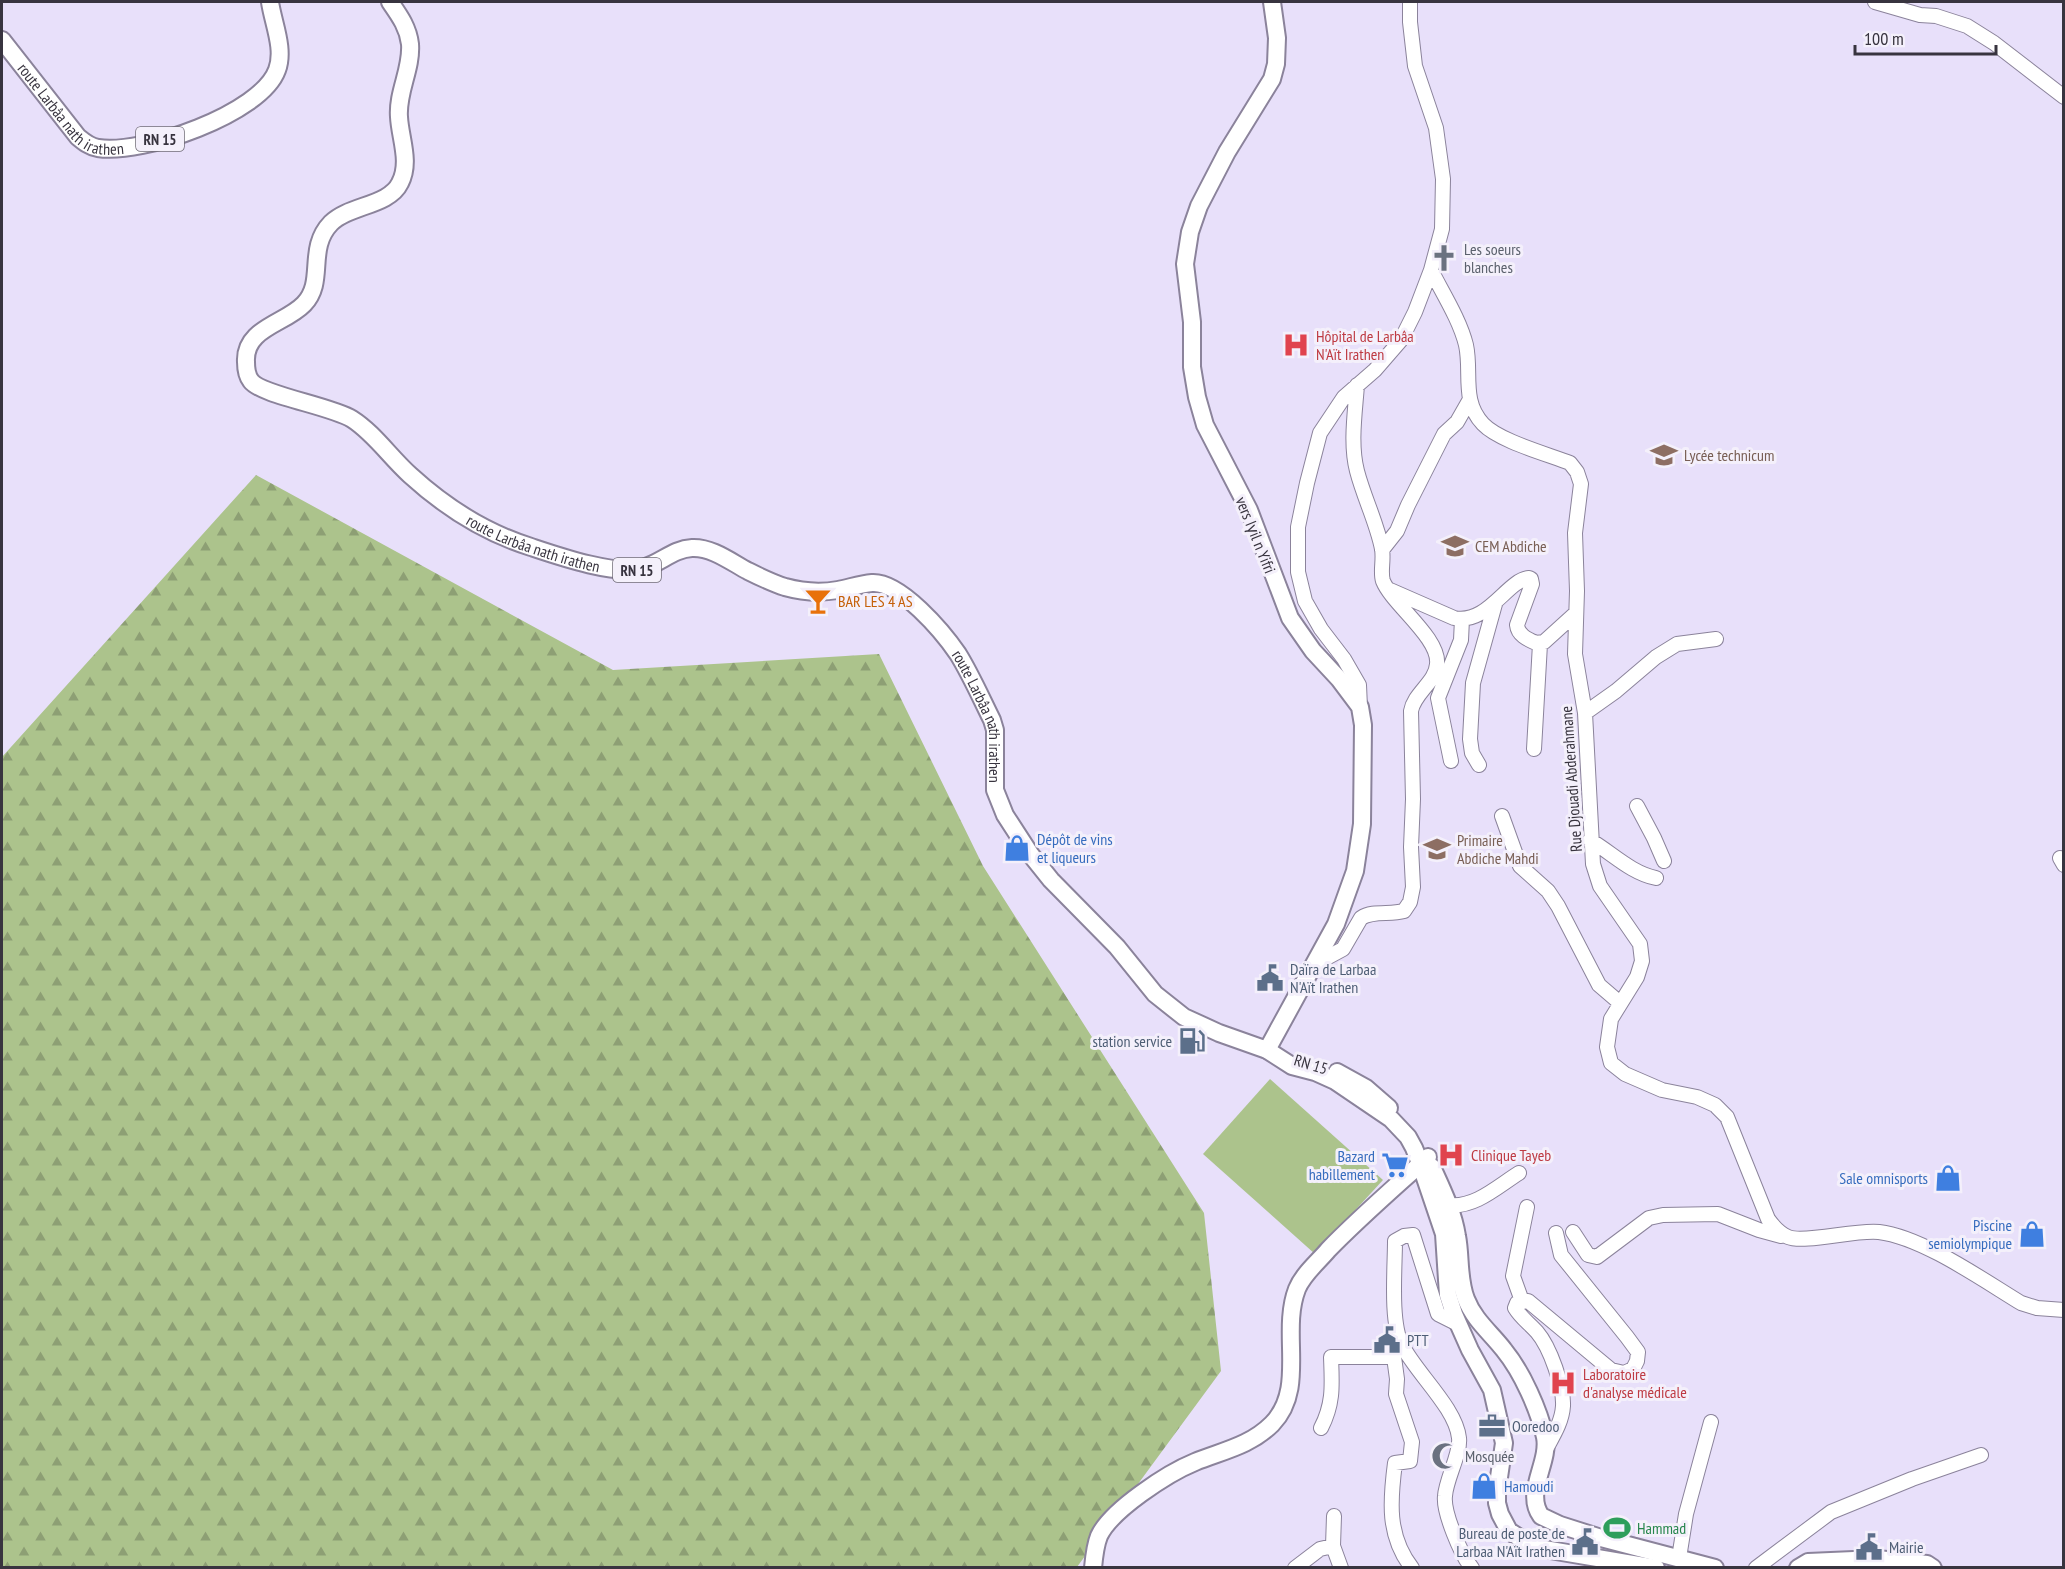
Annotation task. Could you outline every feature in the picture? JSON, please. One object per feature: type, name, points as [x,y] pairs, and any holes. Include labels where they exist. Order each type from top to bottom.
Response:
[{"type":"main road","name":"route Larbâa nath irathen","points":[[2,39],[85,143],[97,148],[138,145],[201,129],[255,97],[270,82],[280,61],[270,2]]},
{"type":"main road","name":"route Larbâa nath irathen","points":[[390,2],[401,17],[410,42],[410,57],[399,105],[404,149],[402,181],[390,195],[347,212],[334,219],[326,229],[317,250],[313,291],[307,301],[294,313],[263,330],[248,345],[245,355],[246,370],[255,386],[334,410],[349,417],[360,424],[408,474],[439,499],[485,528],[532,548],[601,567],[630,571],[654,564],[674,551],[691,548],[704,549],[760,577],[790,588],[827,592],[877,583],[895,589],[928,620],[957,654],[995,730],[996,790],[999,803],[1031,855],[1051,880],[1117,947],[1155,994],[1168,1006],[1184,1017],[1219,1033],[1271,1053]]},
{"type":"main road","name":"vers Iγil n Yifri","points":[[1272,2],[1276,38],[1276,64],[1272,79],[1227,152],[1200,206],[1190,232],[1185,264],[1192,322],[1192,367],[1205,425],[1249,510],[1290,618],[1313,651],[1339,679],[1360,707]]},
{"type":"main road","points":[[1271,1053],[1336,924],[1355,871],[1362,824],[1363,725],[1360,707]]},
{"type":"main road","name":"RN 15","points":[[1271,1053],[1292,1066],[1316,1072],[1335,1082],[1391,1119],[1408,1137],[1424,1160],[1449,1205],[1457,1238],[1465,1297],[1479,1322],[1513,1362],[1530,1395],[1542,1426],[1546,1449],[1534,1501],[1541,1516],[1570,1528],[1715,1568]]},
{"type":"main road","points":[[1093,1568],[1096,1545],[1109,1522],[1150,1486],[1195,1462],[1241,1446],[1259,1435],[1277,1419],[1282,1412],[1291,1384],[1289,1339],[1297,1288],[1316,1263],[1365,1212],[1424,1160]]},
{"type":"main road","name":"RN 15","points":[[1424,1160],[1444,1234],[1448,1295],[1458,1324],[1492,1390],[1504,1443],[1497,1503],[1504,1524],[1509,1531],[1531,1545],[1656,1568]]},
{"type":"main road","points":[[1798,1568],[1808,1562],[1877,1559],[1927,1564],[1933,1568]]},
{"type":"street","points":[[1360,707],[1359,686],[1344,659],[1321,629],[1305,601],[1298,572],[1298,527],[1306,483],[1320,433],[1338,405],[1375,370],[1401,340],[1415,312],[1431,270],[1442,229],[1443,179],[1436,128],[1415,66],[1410,2]]},
{"type":"street","points":[[1875,2],[1920,15],[1936,16],[1967,26],[1994,43],[2064,97]]},
{"type":"street","name":"Rue Djouadi Abderahmane","points":[[1431,270],[1461,329],[1466,346],[1469,401],[1475,414],[1484,425],[1499,436],[1570,463],[1577,472],[1581,484],[1575,533],[1575,654],[1585,712],[1593,864],[1600,886],[1640,944],[1642,961],[1637,977],[1611,1019],[1607,1047],[1611,1063],[1625,1074],[1662,1090],[1697,1097],[1715,1105],[1727,1117],[1768,1219],[1774,1228],[1789,1238]]},
{"type":"street","points":[[1317,963],[1343,950],[1361,918],[1366,915],[1404,911],[1410,902],[1413,887],[1412,702],[1430,680],[1438,664],[1436,655],[1426,637],[1388,589],[1382,577],[1382,550],[1354,454],[1357,385]]},
{"type":"street","points":[[1382,550],[1397,531],[1444,434],[1457,422],[1469,401]]},
{"type":"street","points":[[1388,589],[1462,620],[1495,604],[1520,580],[1531,579],[1532,584],[1517,625],[1520,634],[1540,644]]},
{"type":"street","points":[[1479,765],[1472,753],[1470,740],[1473,683],[1495,604]]},
{"type":"street","points":[[1534,750],[1540,644],[1576,613]]},
{"type":"street","points":[[1451,761],[1438,698],[1461,640],[1462,620]]},
{"type":"street","points":[[1585,712],[1616,691],[1656,657],[1677,644],[1716,639]]},
{"type":"street","points":[[1637,806],[1664,861]]},
{"type":"street","points":[[1502,816],[1520,866],[1548,891],[1599,985],[1620,1003]]},
{"type":"street","points":[[1590,840],[1624,864],[1649,877],[1656,878]]},
{"type":"street","points":[[1449,1205],[1461,1206],[1470,1203],[1519,1173]]},
{"type":"street","points":[[1521,1301],[1514,1276],[1527,1207]]},
{"type":"street","points":[[1573,1232],[1588,1255],[1597,1257],[1649,1218],[1663,1215],[1718,1214],[1759,1230],[1789,1238],[1877,1231],[1903,1237],[2021,1303],[2037,1308],[2064,1310]]},
{"type":"street","points":[[1546,1449],[1559,1425],[1563,1405],[1554,1362],[1538,1333],[1520,1316],[1515,1308],[1517,1303],[1528,1301],[1617,1373],[1633,1369],[1638,1353],[1628,1337],[1561,1255],[1556,1233]]},
{"type":"street","points":[[1412,1568],[1394,1535],[1390,1494],[1395,1463],[1410,1461],[1412,1442],[1396,1394],[1395,1241],[1413,1234],[1438,1314],[1458,1324]]},
{"type":"street","points":[[1396,1330],[1402,1346],[1450,1411],[1459,1439],[1444,1497],[1449,1521],[1472,1568]]},
{"type":"street","points":[[1321,1428],[1329,1413],[1332,1395],[1331,1357],[1394,1357]]},
{"type":"street","points":[[1679,1558],[1686,1514],[1711,1422]]},
{"type":"street","points":[[1756,1568],[1831,1512],[1912,1479],[1982,1455]]},
{"type":"street","points":[[1334,1516],[1333,1546],[1341,1568]]},
{"type":"street","points":[[1295,1568],[1320,1549],[1333,1546]]},
{"type":"green space","points":[[256,475],[613,670],[879,654],[983,866],[1204,1213],[1221,1371],[1077,1567],[2,1568],[2,757]]},
{"type":"green space","points":[[1270,1079],[1383,1180],[1315,1254],[1203,1154]]},
{"type":"place","name":"Les soeurs blanches","points":[[1444,258]]},
{"type":"place","name":"Hôpital de Larbâa N'Aït Irathen","points":[[1296,345]]},
{"type":"place","name":"Lycée technicum","points":[[1664,455]]},
{"type":"place","name":"CEM Abdiche","points":[[1455,546]]},
{"type":"place","name":"BAR LES 4 AS","points":[[818,601]]},
{"type":"place","name":"Dépôt de vins et liqueurs","points":[[1017,848]]},
{"type":"place","name":"Primaire Abdiche Mahdi","points":[[1437,849]]},
{"type":"place","name":"Daïra de Larbaa N'Aït Irathen","points":[[1270,978]]},
{"type":"place","name":"station service","points":[[1192,1041]]},
{"type":"place","name":"Clinique Tayeb","points":[[1451,1155]]},
{"type":"place","name":"Bazard habillement","points":[[1395,1165]]},
{"type":"place","name":"Sale omnisports","points":[[1948,1178]]},
{"type":"place","name":"Piscine semiolympique","points":[[2032,1234]]},
{"type":"place","name":"PTT","points":[[1387,1340]]},
{"type":"place","name":"Laboratoire d'analyse médicale","points":[[1563,1383]]},
{"type":"place","name":"Ooredoo","points":[[1492,1426]]},
{"type":"place","name":"Mosquée","points":[[1445,1456]]},
{"type":"place","name":"Hamoudi","points":[[1484,1486]]},
{"type":"place","name":"Hammad","points":[[1617,1528]]},
{"type":"place","name":"Bureau de poste de Larbaa N'Aït Irathen","points":[[1585,1542]]},
{"type":"place","name":"Mairie","points":[[1869,1547]]}]
